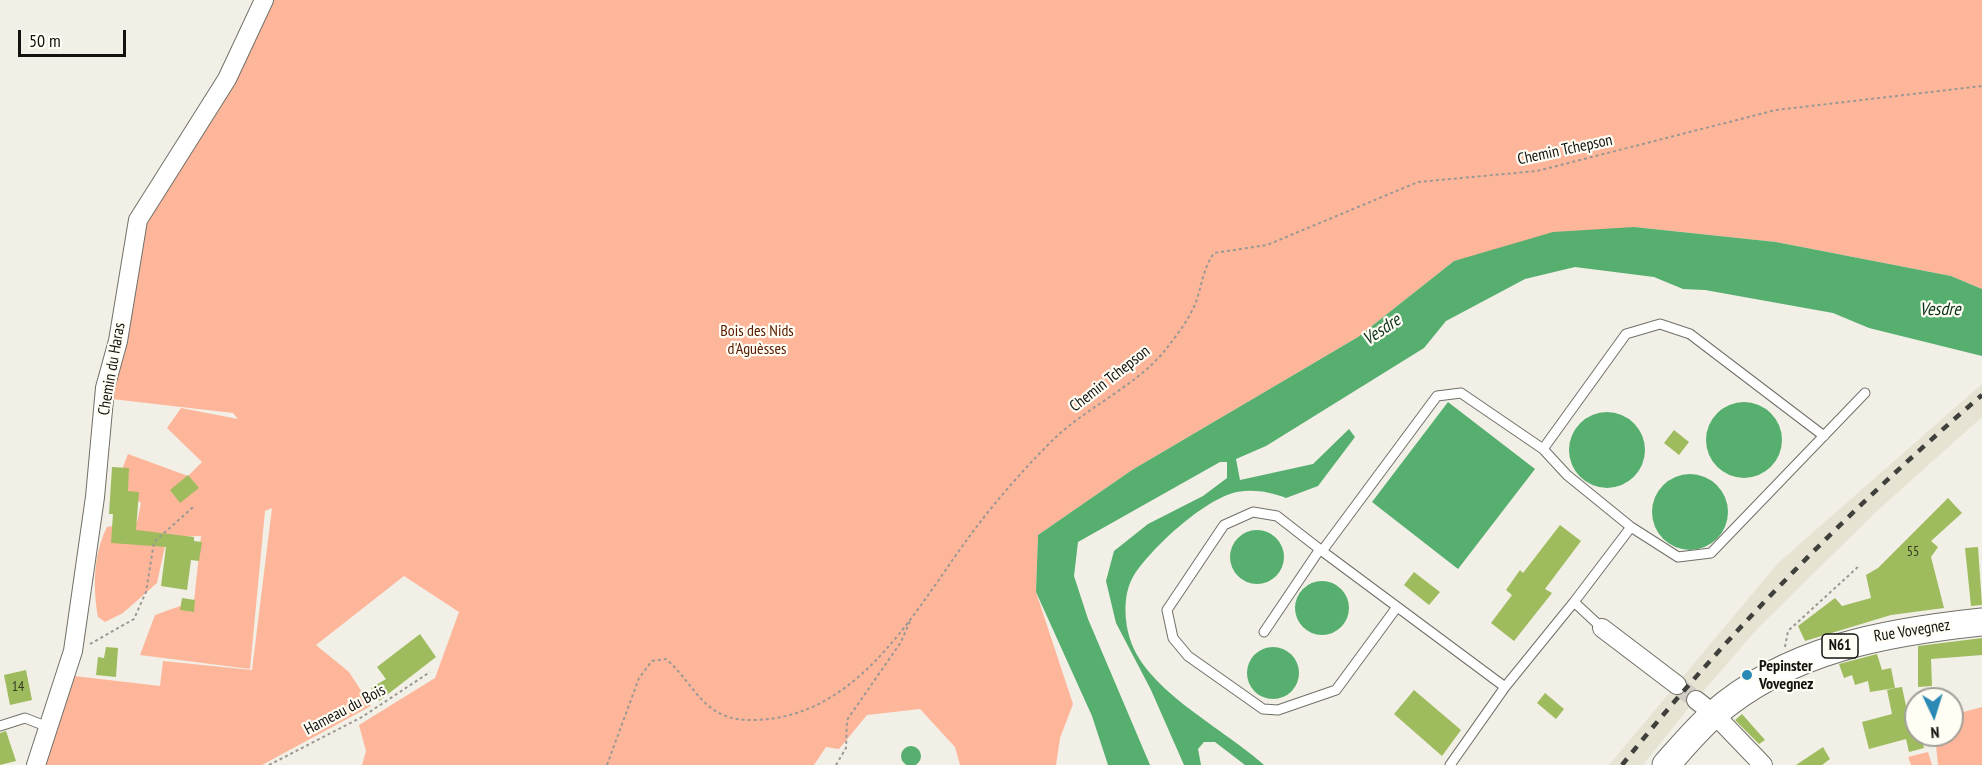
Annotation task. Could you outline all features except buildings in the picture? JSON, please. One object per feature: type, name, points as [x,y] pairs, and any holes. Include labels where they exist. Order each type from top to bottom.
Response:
[{"type":"main road","name":"Rue Vovegnez","points":[[1666,765],[1705,707],[1748,690],[1791,666],[1828,650],[1874,637],[1982,621]]},
{"type":"street","name":"Chemin du Haras","points":[[36,765],[73,651],[95,497],[105,388],[118,341],[138,220],[227,79],[264,0]]},
{"type":"street","points":[[1602,628],[1677,685]]},
{"type":"street","points":[[1705,707],[1763,765]]},
{"type":"lane","points":[[1543,449],[1626,334],[1660,324],[1690,334],[1824,436]]},
{"type":"lane","points":[[1264,632],[1321,550],[1437,396],[1461,393],[1543,449],[1567,475],[1631,527],[1678,557],[1711,553],[1865,393]]},
{"type":"lane","points":[[1397,607],[1336,690],[1278,710],[1263,709],[1188,656],[1173,638],[1167,610],[1224,525],[1253,512],[1277,516],[1505,687]]},
{"type":"lane","points":[[1450,765],[1505,687],[1631,527]]},
{"type":"lane","points":[[1574,602],[1602,628]]},
{"type":"lane","points":[[0,726],[25,718],[48,727]]},
{"type":"path","name":"Chemin Tchepson","points":[[607,765],[639,678],[651,661],[666,659],[710,708],[732,717],[752,720],[768,719],[814,707],[849,687],[881,654],[979,523],[1056,436],[1164,352],[1196,302],[1207,263],[1214,253],[1267,245],[1418,182],[1537,171],[1776,110],[1982,86]]},
{"type":"path","points":[[73,651],[134,619],[146,592],[154,542],[193,507]]},
{"type":"path","points":[[1791,666],[1784,649],[1788,632],[1859,566]]},
{"type":"path","points":[[836,765],[846,748],[847,720],[901,642],[913,613]]},
{"type":"path","name":"Hameau du Bois","points":[[269,765],[362,717],[430,672]]},
{"type":"shaded area","points":[[1982,384],[1982,417],[1877,511],[1758,628],[1643,765],[1609,765],[1778,563]]},
{"type":"green space","name":"Bois des Nids d'Aguèsses","points":[[269,0],[1982,0],[1982,289],[1951,276],[1776,242],[1634,227],[1454,261],[1358,337],[1132,470],[1038,535],[1036,592],[1073,704],[1060,738],[1056,765],[960,765],[955,747],[920,709],[867,715],[839,749],[826,747],[814,765],[362,765],[366,751],[359,725],[435,678],[459,612],[404,576],[316,645],[349,672],[371,706],[262,765],[42,765],[74,676],[160,686],[163,661],[252,670],[272,508],[265,511],[250,669],[140,655],[155,615],[194,601],[201,536],[167,537],[157,583],[123,613],[105,622],[98,617],[95,583],[99,549],[107,527],[137,522],[141,503],[125,491],[123,467],[128,454],[188,476],[202,462],[167,428],[181,408],[238,419],[233,413],[112,399],[142,217]]},
{"type":"green space","points":[[1982,707],[1982,765],[1938,765],[1936,747],[1964,747],[1964,712]]},
{"type":"green space","points":[[1928,752],[1932,765],[1911,765],[1908,757]]},
{"type":"water","name":"Vesdre","points":[[1634,227],[1776,242],[1951,276],[1982,289],[1982,356],[1869,328],[1833,313],[1705,290],[1683,289],[1654,277],[1575,267],[1525,279],[1446,321],[1424,348],[1266,446],[1236,459],[1240,480],[1313,464],[1349,429],[1355,437],[1318,486],[1286,498],[1268,493],[1237,492],[1209,504],[1165,540],[1133,577],[1127,591],[1126,616],[1130,639],[1139,658],[1152,676],[1169,692],[1264,765],[1245,765],[1215,742],[1204,742],[1198,749],[1201,765],[1184,765],[1151,690],[1116,623],[1106,581],[1114,551],[1148,524],[1203,496],[1227,478],[1227,462],[1220,462],[1078,542],[1074,576],[1088,619],[1150,765],[1108,765],[1092,716],[1036,592],[1038,535],[1132,470],[1358,337],[1454,261],[1553,232]]},
{"type":"water","points":[[1448,402],[1535,469],[1458,569],[1372,502]]},
{"type":"water","points":[[1744,402],[1759,405],[1771,413],[1779,425],[1782,440],[1779,455],[1771,467],[1759,475],[1744,478],[1729,475],[1717,467],[1709,455],[1706,440],[1709,425],[1717,413],[1729,405]]},
{"type":"water","points":[[1607,412],[1622,415],[1634,423],[1642,435],[1645,450],[1642,465],[1634,477],[1622,485],[1607,488],[1592,485],[1580,477],[1572,465],[1569,450],[1572,435],[1580,423],[1592,415]]},
{"type":"water","points":[[1690,474],[1705,477],[1717,485],[1725,497],[1728,512],[1725,527],[1717,539],[1705,547],[1690,550],[1675,547],[1663,539],[1655,527],[1652,512],[1655,497],[1663,485],[1675,477]]},
{"type":"water","points":[[1257,530],[1267,532],[1276,538],[1282,547],[1284,557],[1282,567],[1276,576],[1267,582],[1257,584],[1247,582],[1238,576],[1232,567],[1230,557],[1232,547],[1238,538],[1247,532]]},
{"type":"water","points":[[1322,581],[1332,583],[1341,589],[1347,598],[1349,608],[1347,618],[1341,627],[1332,633],[1322,635],[1312,633],[1303,627],[1297,618],[1295,608],[1297,598],[1303,589],[1312,583]]},
{"type":"water","points":[[1268,647],[1278,647],[1292,654],[1299,673],[1292,692],[1278,699],[1268,699],[1258,695],[1251,688],[1247,678],[1247,668],[1251,658],[1258,651]]},
{"type":"water","points":[[911,746],[918,749],[921,756],[918,763],[911,766],[904,763],[901,756],[904,749]]},
{"type":"tunnel","points":[[1677,685],[1696,700]]},
{"type":"railway","points":[[1622,765],[1705,666],[1793,572],[1839,526],[1982,395]]},
{"type":"place","name":"Pepinster Vovegnez","points":[[1747,675]]}]
